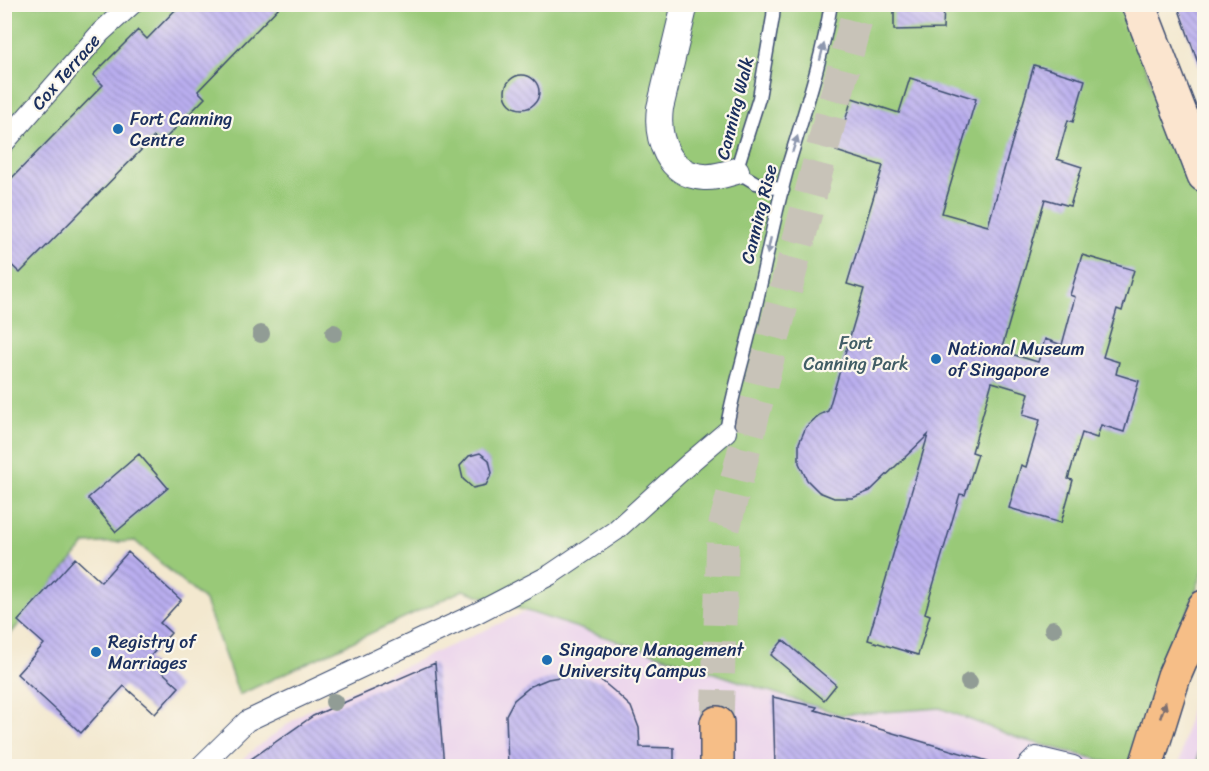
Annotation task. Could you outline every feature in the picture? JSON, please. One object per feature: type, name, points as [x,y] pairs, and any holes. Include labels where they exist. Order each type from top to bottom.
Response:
[{"type":"main road","points":[[1138,4],[1198,151],[1204,175]]},
{"type":"main road","points":[[1146,766],[1174,676],[1204,607]]},
{"type":"main road","points":[[717,723],[717,766]]},
{"type":"street","name":"Cox Terrace","points":[[4,143],[101,32],[132,4]]},
{"type":"street","points":[[685,4],[660,108],[658,124],[661,140],[674,167],[688,174],[704,177],[736,171]]},
{"type":"street","points":[[201,766],[248,721],[477,613],[550,575],[615,531],[726,432]]},
{"type":"street","points":[[1027,766],[1036,757],[1073,766]]},
{"type":"lane","name":"Canning Walk","points":[[774,4],[759,98],[736,171],[756,183],[783,190]]},
{"type":"lane","name":"Canning Rise","points":[[726,432],[730,402],[749,336],[783,190],[810,100],[826,36],[831,4]]},
{"type":"shaded area","name":"Singapore Management University Campus","points":[[527,611],[841,715],[940,708],[1020,739],[1123,766],[236,766],[253,750],[306,711]]},
{"type":"shaded area","points":[[1204,666],[1204,766],[1179,766],[1194,689]]},
{"type":"green space","name":"Fort Canning Park","points":[[5,5],[1120,5],[1204,212],[1204,569],[1130,766],[1020,739],[940,708],[841,715],[463,590],[239,695],[205,601],[135,541],[85,544],[5,641]]},
{"type":"green space","points":[[1204,709],[1204,766],[1197,766]]},
{"type":"building","name":"Fort Canning Centre","points":[[181,4],[282,4],[198,91],[205,98],[161,143],[154,137],[20,273],[4,258],[4,186],[103,85],[93,75],[138,30],[147,39]]},
{"type":"building","points":[[894,4],[944,4],[943,29],[894,30]]},
{"type":"building","points":[[1177,4],[1204,4],[1204,74],[1202,74]]},
{"type":"building","name":"National Museum of Singapore","points":[[1034,65],[1085,80],[1073,122],[1068,120],[1057,159],[1082,167],[1070,206],[1045,199],[1001,351],[1038,362],[1045,339],[1062,345],[1075,297],[1070,295],[1082,255],[1134,270],[1122,311],[1117,309],[1103,357],[1119,362],[1116,374],[1139,381],[1124,432],[1101,425],[1097,438],[1082,433],[1068,479],[1073,480],[1061,523],[1009,508],[1021,465],[1026,467],[1040,420],[1023,415],[1029,393],[992,382],[972,452],[978,454],[965,495],[960,494],[925,613],[930,615],[918,655],[868,640],[928,435],[870,491],[852,498],[834,498],[819,492],[807,480],[799,463],[799,443],[806,427],[819,415],[828,411],[864,289],[847,284],[883,166],[836,151],[852,98],[899,113],[910,78],[976,99],[942,213],[988,226]]},
{"type":"building","points":[[522,75],[534,80],[539,92],[534,104],[522,109],[510,104],[505,92],[510,80]]},
{"type":"building","points":[[480,453],[489,460],[492,473],[486,485],[473,488],[463,479],[460,466],[469,456]]},
{"type":"building","points":[[139,454],[168,488],[116,532],[88,498]]},
{"type":"building","name":"Registry of Marriages","points":[[128,552],[181,600],[160,623],[171,633],[148,659],[179,687],[155,714],[124,686],[81,733],[17,674],[44,644],[18,621],[75,558],[101,582]]},
{"type":"building","points":[[783,640],[836,685],[824,700],[771,655]]},
{"type":"building","points":[[435,663],[444,766],[241,766],[313,716]]},
{"type":"building","points":[[570,675],[602,681],[614,691],[631,707],[639,728],[640,747],[674,748],[674,766],[508,766],[506,715],[514,700],[531,686],[548,679]]},
{"type":"building","points":[[773,697],[817,707],[815,710],[988,761],[987,766],[775,766]]},
{"type":"tunnel","points":[[717,723],[723,532],[860,4]]},
{"type":"place","name":"Fort Canning Centre","points":[[118,129]]},
{"type":"place","name":"National Museum of Singapore","points":[[936,359]]},
{"type":"place","name":"Registry of Marriages","points":[[96,652]]},
{"type":"place","name":"Singapore Management University Campus","points":[[547,660]]}]
